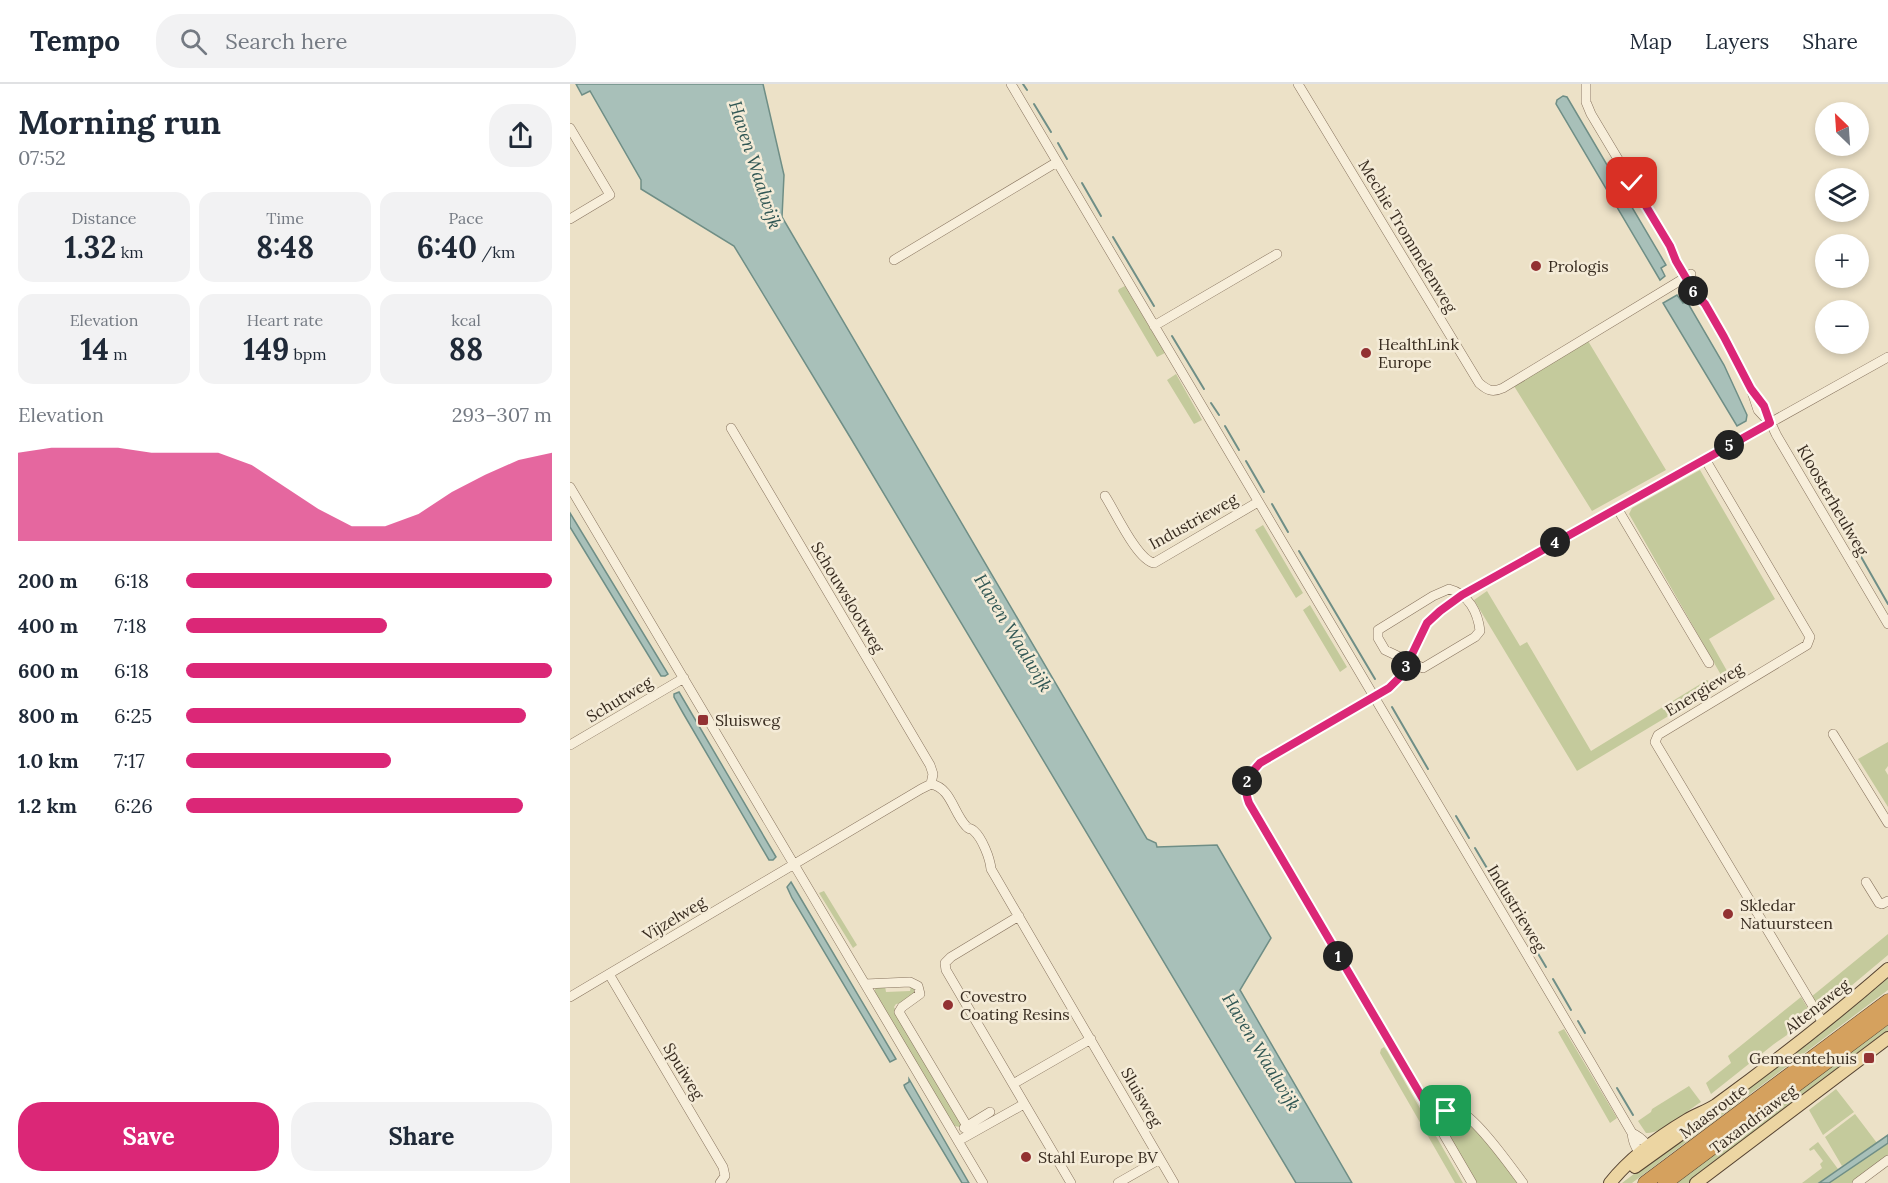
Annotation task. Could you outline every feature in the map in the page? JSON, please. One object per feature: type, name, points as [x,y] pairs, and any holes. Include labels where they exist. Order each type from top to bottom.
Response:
[{"type":"highway","name":"Maasroute","points":[[1645,1183],[1888,1001]]},
{"type":"highway","name":"Maasroute","points":[[1665,1183],[1888,1016]]},
{"type":"main road","name":"Altenaweg","points":[[1610,1183],[1624,1167],[1698,1121],[1707,1111],[1888,969]]},
{"type":"main road","name":"Taxandriaweg","points":[[1695,1183],[1888,1038]]},
{"type":"main road","name":"Altenaweg","points":[[1616,1183],[1646,1153]]},
{"type":"street","name":"Industrieweg","points":[[1011,84],[1632,1133],[1643,1141],[1646,1153]]},
{"type":"street","name":"Mechie Trommelenweg","points":[[1298,84],[1473,372],[1486,389],[1495,392],[1503,388],[1688,276]]},
{"type":"street","points":[[1586,84],[1586,102],[1591,114],[1670,246],[1676,261],[1688,276],[1695,293],[1705,304],[1751,389],[1764,406],[1770,423]]},
{"type":"street","points":[[570,128],[610,195],[570,219]]},
{"type":"street","points":[[894,260],[1057,162]]},
{"type":"street","points":[[1154,326],[1277,254]]},
{"type":"street","points":[[1472,1183],[1249,803],[1245,785],[1249,774],[1260,763],[1389,688],[1402,675],[1427,623],[1462,595],[1888,357]]},
{"type":"street","name":"Kloosterheulweg","points":[[1770,423],[1888,624]]},
{"type":"street","name":"Schouwslootweg","points":[[731,428],[930,765],[933,774],[931,784]]},
{"type":"street","name":"Energieweg","points":[[1705,459],[1810,637],[1807,645],[1658,735],[1655,742],[1822,1023]]},
{"type":"street","points":[[570,488],[983,1183]]},
{"type":"street","name":"Industrieweg","points":[[1105,496],[1140,553],[1148,562],[1154,563],[1258,502]]},
{"type":"street","name":"Energieweg","points":[[1617,508],[1709,663]]},
{"type":"street","points":[[1445,590],[1454,590],[1462,595],[1468,600],[1479,621],[1480,631],[1475,638],[1423,668],[1385,650],[1377,638],[1378,630],[1383,626],[1433,596],[1445,590]]},
{"type":"street","name":"Schutweg","points":[[570,745],[684,678]]},
{"type":"street","points":[[1833,734],[1888,823]]},
{"type":"street","points":[[794,864],[931,784],[939,785],[945,791],[967,827],[975,831],[990,858],[992,869],[1019,916],[951,957],[945,963],[946,970],[1071,1183]]},
{"type":"street","name":"Vijzelweg","points":[[570,997],[794,864]]},
{"type":"street","points":[[1866,882],[1879,903],[1888,901]]},
{"type":"street","name":"Sluisweg","points":[[1019,916],[1174,1183]]},
{"type":"street","name":"Spuiweg","points":[[609,974],[723,1167],[725,1176],[720,1183]]},
{"type":"street","points":[[866,984],[910,982],[918,986],[920,994],[902,1007],[899,1012],[967,1126]]},
{"type":"street","points":[[1013,1084],[1091,1039]]},
{"type":"street","points":[[956,1137],[1024,1104]]},
{"type":"street","points":[[1433,1116],[1455,1110],[1464,1115],[1496,1147],[1523,1183]]},
{"type":"street","points":[[956,1137],[967,1126],[990,1112]]},
{"type":"street","points":[[1118,1183],[1160,1159]]},
{"type":"street","points":[[1857,1183],[1888,1160]]},
{"type":"green space","points":[[1125,286],[1165,353],[1157,357],[1118,291]]},
{"type":"green space","points":[[1588,341],[1666,470],[1592,511],[1514,386]]},
{"type":"green space","points":[[1176,374],[1202,420],[1194,424],[1167,380]]},
{"type":"green space","points":[[1700,470],[1775,599],[1709,639],[1731,678],[1725,682],[1629,514],[1632,508]]},
{"type":"green space","points":[[1263,525],[1303,593],[1296,598],[1255,530]]},
{"type":"green space","points":[[1487,591],[1520,646],[1527,642],[1591,751],[1707,680],[1715,688],[1577,771],[1474,600]]},
{"type":"green space","points":[[1310,605],[1347,667],[1340,672],[1303,610]]},
{"type":"green space","points":[[1888,742],[1888,766],[1885,770],[1888,775],[1888,807],[1858,759]]},
{"type":"green space","points":[[824,891],[857,945],[853,948],[819,893]]},
{"type":"green space","points":[[1888,934],[1888,955],[1820,1012],[1811,997]]},
{"type":"green space","points":[[1888,976],[1888,990],[1632,1183],[1622,1183],[1734,1098]]},
{"type":"green space","points":[[911,985],[917,991],[903,1003],[896,1004],[894,1007],[962,1124],[960,1127],[954,1126],[875,992],[878,986],[885,986],[886,992],[910,991]]},
{"type":"green space","points":[[1801,997],[1813,1017],[1774,1044],[1711,1094],[1706,1083],[1731,1063],[1728,1056]]},
{"type":"green space","points":[[1888,1023],[1888,1034],[1690,1183],[1675,1183]]},
{"type":"green space","points":[[1564,1029],[1617,1118],[1610,1123],[1558,1032]]},
{"type":"green space","points":[[1384,1047],[1463,1183],[1455,1183],[1380,1053]]},
{"type":"green space","points":[[1689,1086],[1701,1102],[1659,1130],[1646,1133],[1638,1121],[1652,1109]]},
{"type":"green space","points":[[1836,1089],[1854,1112],[1823,1135],[1809,1110]]},
{"type":"green space","points":[[1855,1114],[1877,1143],[1842,1166],[1825,1137]]},
{"type":"green space","points":[[1455,1116],[1472,1126],[1481,1135],[1519,1183],[1476,1183],[1445,1130],[1445,1119]]},
{"type":"green space","points":[[1818,1142],[1838,1169],[1819,1183],[1802,1183],[1822,1168],[1820,1164],[1823,1161],[1814,1149],[1810,1151],[1809,1149]]},
{"type":"green space","points":[[1888,1143],[1888,1158],[1854,1183],[1829,1183]]},
{"type":"water","name":"Haven Waalwijk","points":[[576,84],[763,84],[784,175],[782,217],[1147,839],[1156,843],[1157,847],[1217,845],[1271,938],[1240,990],[1352,1183],[1296,1183],[734,246],[641,189],[641,180],[590,91],[582,95]]},
{"type":"water","points":[[1563,96],[1567,97],[1666,265],[1661,268],[1665,276],[1660,280],[1556,104],[1557,100]]},
{"type":"water","points":[[1677,295],[1683,303],[1689,305],[1724,365],[1747,415],[1746,421],[1737,426],[1663,303]]},
{"type":"water","points":[[570,513],[668,674],[665,676],[661,676],[570,527]]},
{"type":"water","points":[[679,692],[776,857],[773,860],[769,860],[674,697],[674,694]]},
{"type":"water","points":[[791,882],[896,1059],[890,1062],[792,898],[787,887]]},
{"type":"water","points":[[909,1079],[969,1183],[962,1183],[905,1088],[904,1085],[909,1082]]},
{"type":"water","points":[[1888,1135],[1888,1143],[1829,1183],[1819,1183]]},
{"type":"waterway","points":[[1023,84],[1027,90]]},
{"type":"waterway","points":[[1034,104],[1051,132]]},
{"type":"waterway","points":[[1058,143],[1067,159]]},
{"type":"waterway","points":[[1082,183],[1101,216]]},
{"type":"waterway","points":[[1113,237],[1154,306]]},
{"type":"waterway","points":[[1172,336],[1204,389]]},
{"type":"waterway","points":[[1211,403],[1219,415]]},
{"type":"waterway","points":[[1225,426],[1239,450]]},
{"type":"waterway","points":[[1803,455],[1888,604]]},
{"type":"waterway","points":[[1246,461],[1264,492]]},
{"type":"waterway","points":[[1272,504],[1288,532]]},
{"type":"waterway","points":[[1299,551],[1375,679]]},
{"type":"waterway","points":[[1392,707],[1428,769]]},
{"type":"waterway","points":[[1456,816],[1469,838]]},
{"type":"waterway","points":[[1475,848],[1503,895]]},
{"type":"waterway","points":[[1509,905],[1521,925]]},
{"type":"waterway","points":[[1527,935],[1546,967]]},
{"type":"waterway","points":[[1553,979],[1571,1010]]},
{"type":"waterway","points":[[1578,1021],[1585,1033]]},
{"type":"waterway","points":[[1617,1088],[1633,1115]]},
{"type":"place","name":"Prologis","points":[[1536,266]]},
{"type":"place","name":"HealthLink Europe","points":[[1366,353]]},
{"type":"place","name":"Sluisweg","points":[[703,720]]},
{"type":"place","name":"Skledar Natuursteen","points":[[1728,914]]},
{"type":"place","name":"Covestro Coating Resins","points":[[948,1005]]},
{"type":"place","name":"Gemeentehuis","points":[[1869,1058]]},
{"type":"place","name":"Stahl Europe BV","points":[[1026,1157]]},
{"type":"route","points":[[1446,1111],[1433,1116],[1249,803],[1245,785],[1249,774],[1260,763],[1389,688],[1402,675],[1427,623],[1462,595],[1770,423],[1764,406],[1751,389],[1705,304],[1695,293],[1632,183]]}]
